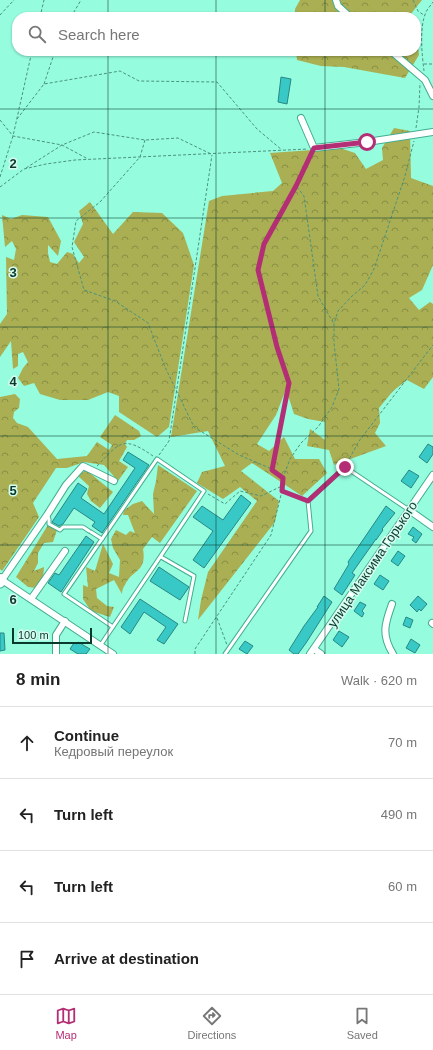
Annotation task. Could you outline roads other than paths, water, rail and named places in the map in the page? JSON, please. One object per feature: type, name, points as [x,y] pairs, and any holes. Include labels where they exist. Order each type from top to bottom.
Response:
[{"type":"street","points":[[336,0],[338,6],[345,12]]},
{"type":"street","points":[[397,56],[423,78],[433,96]]},
{"type":"street","points":[[301,118],[314,148],[433,132]]},
{"type":"street","points":[[113,654],[1,579],[47,515],[66,485],[83,466],[114,481]]},
{"type":"street","name":"улица Максима Горького","points":[[312,651],[433,475]]},
{"type":"street","points":[[409,510],[433,527]]},
{"type":"street","points":[[31,599],[65,551]]},
{"type":"street","points":[[392,604],[386,620],[385,634],[389,648],[393,654]]},
{"type":"street","points":[[56,654],[56,635],[65,621]]},
{"type":"street","points":[[312,651],[321,654]]},
{"type":"lane","points":[[100,646],[161,557],[204,491],[156,459],[64,594],[113,627]]},
{"type":"lane","points":[[225,654],[311,531],[308,501],[345,467],[409,510]]},
{"type":"lane","points":[[47,515],[49,524],[60,530],[63,527],[83,527],[102,539]]},
{"type":"lane","points":[[161,557],[194,576],[185,621]]}]
